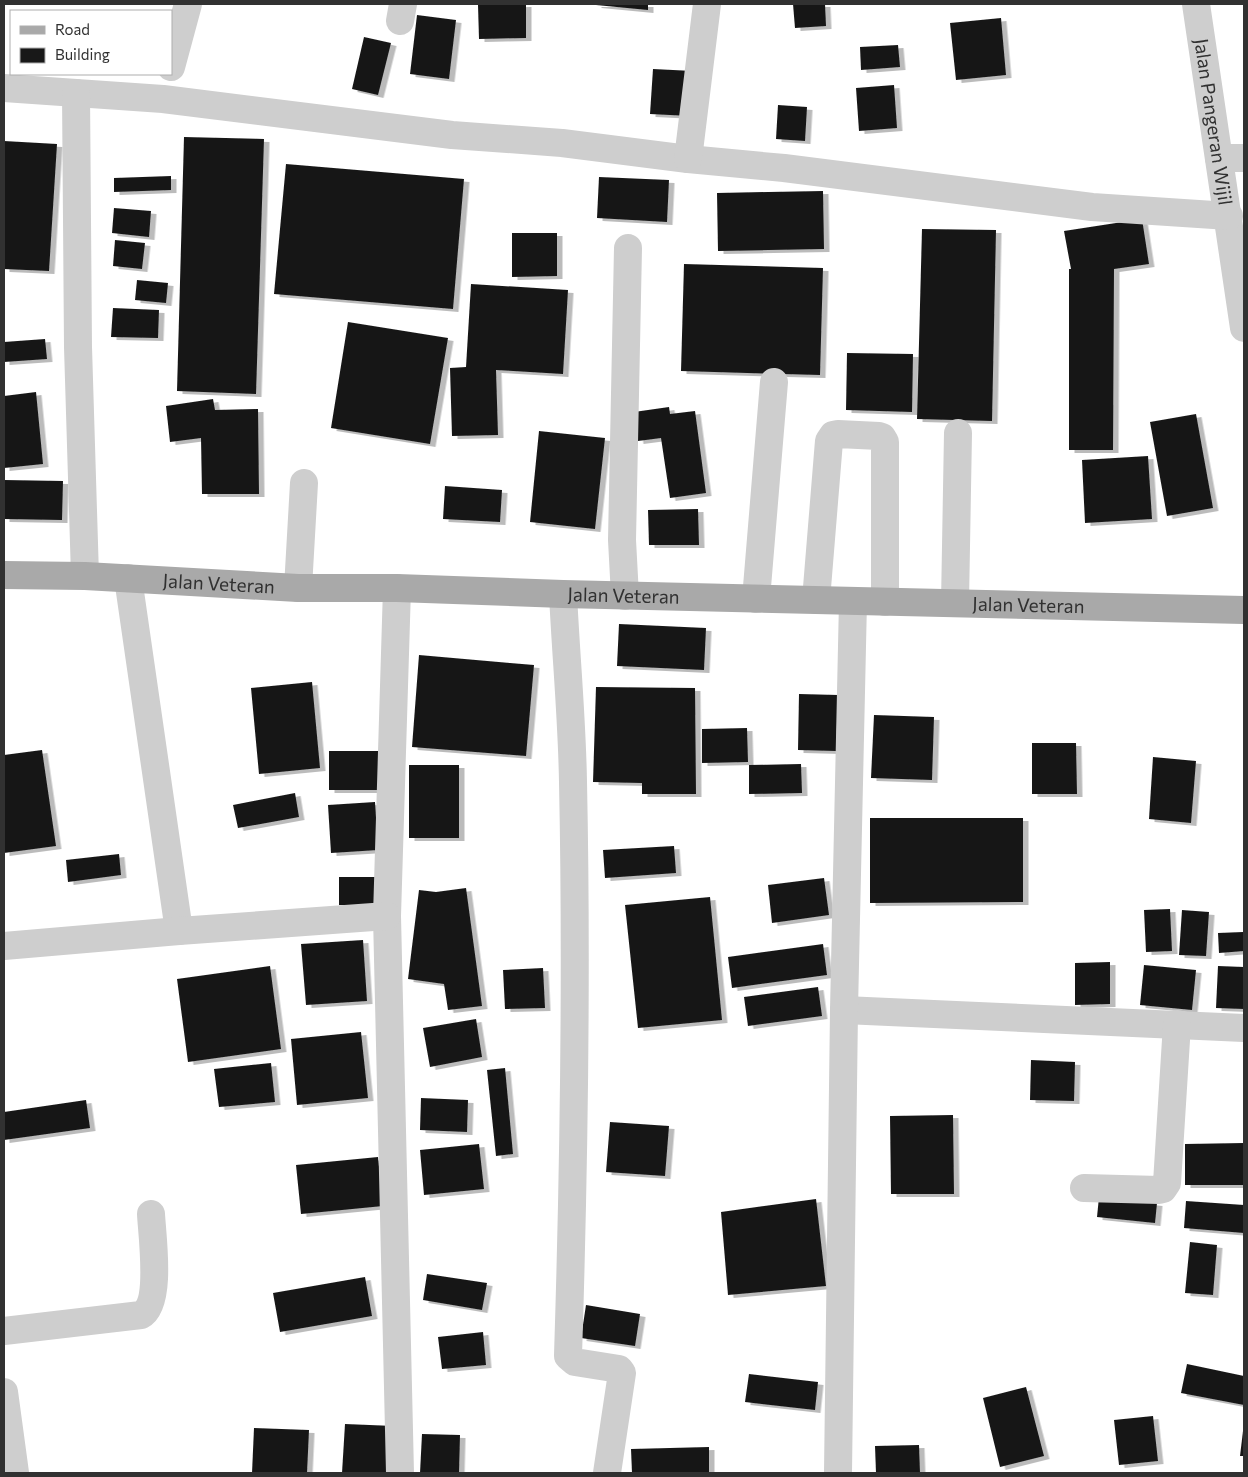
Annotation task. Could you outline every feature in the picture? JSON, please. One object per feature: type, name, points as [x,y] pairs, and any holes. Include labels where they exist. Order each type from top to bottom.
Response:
[{"type":"main road","name":"Jalan Veteran","points":[[4,575],[85,576],[298,588],[397,588],[625,596],[1244,610]]},
{"type":"street","points":[[172,63],[188,4]]},
{"type":"street","points":[[688,159],[707,4]]},
{"type":"street","name":"Jalan Pangeran Wijil","points":[[1196,4],[1232,158],[1229,216],[1244,328]]},
{"type":"street","points":[[4,88],[76,93],[166,87],[452,135],[562,143],[688,159],[784,168],[1092,207],[1229,216]]},
{"type":"street","points":[[76,93],[78,347],[85,576]]},
{"type":"street","points":[[625,596],[622,540],[628,248]]},
{"type":"street","points":[[756,599],[774,382]]},
{"type":"street","points":[[816,600],[829,441],[833,434],[838,434],[879,436],[885,442],[885,602]]},
{"type":"street","points":[[955,603],[958,434]]},
{"type":"street","points":[[298,588],[304,483]]},
{"type":"street","points":[[128,578],[178,930]]},
{"type":"street","points":[[397,588],[387,916],[400,1473]]},
{"type":"street","points":[[563,594],[573,780],[575,950],[574,1153],[568,1356],[575,1362],[619,1369],[622,1373],[607,1473]]},
{"type":"street","points":[[838,1473],[844,1010],[853,601]]},
{"type":"street","points":[[4,946],[178,930],[387,916]]},
{"type":"street","points":[[844,1010],[1244,1028]]},
{"type":"street","points":[[1084,1188],[1159,1190],[1165,1187],[1167,1183],[1177,1024]]},
{"type":"street","points":[[4,1331],[145,1313],[152,1298],[154,1284],[151,1214]]},
{"type":"street","points":[[4,1392],[15,1473]]},
{"type":"building","points":[[526,4],[526,38],[479,39],[478,5]]},
{"type":"building","points":[[648,4],[648,10],[596,5]]},
{"type":"building","points":[[793,4],[825,4],[826,26],[795,28]]},
{"type":"building","points":[[417,15],[456,20],[449,79],[410,74]]},
{"type":"building","points":[[1001,18],[1006,75],[956,80],[950,23]]},
{"type":"building","points":[[364,37],[391,43],[378,95],[352,89]]},
{"type":"building","points":[[898,45],[900,67],[861,70],[860,47]]},
{"type":"building","points":[[653,69],[693,71],[690,116],[650,114]]},
{"type":"building","points":[[894,85],[897,128],[859,131],[856,88]]},
{"type":"building","points":[[778,105],[807,107],[805,141],[776,139]]},
{"type":"building","points":[[184,137],[264,139],[256,394],[177,391]]},
{"type":"building","points":[[4,141],[57,144],[49,271],[4,269]]},
{"type":"building","points":[[286,164],[464,179],[453,309],[274,294]]},
{"type":"building","points":[[171,176],[171,190],[114,192],[114,178]]},
{"type":"building","points":[[599,177],[669,180],[667,222],[597,218]]},
{"type":"building","points":[[823,191],[824,249],[718,251],[717,193]]},
{"type":"building","points":[[114,208],[151,211],[149,237],[112,233]]},
{"type":"building","points":[[1142,219],[1149,264],[1114,269],[1113,450],[1069,450],[1069,269],[1071,269],[1064,231]]},
{"type":"building","points":[[922,229],[996,230],[992,421],[917,419]]},
{"type":"building","points":[[512,233],[557,233],[557,276],[512,277]]},
{"type":"building","points":[[115,240],[145,243],[142,269],[113,266]]},
{"type":"building","points":[[684,264],[823,268],[820,375],[681,371]]},
{"type":"building","points":[[137,280],[168,283],[166,303],[135,300]]},
{"type":"building","points":[[471,284],[568,290],[563,374],[496,370],[498,435],[452,436],[450,368],[466,367]]},
{"type":"building","points":[[113,308],[159,310],[158,338],[111,337]]},
{"type":"building","points":[[348,322],[448,338],[430,444],[331,428]]},
{"type":"building","points":[[45,339],[47,359],[4,362],[4,342]]},
{"type":"building","points":[[847,353],[913,354],[912,412],[846,410]]},
{"type":"building","points":[[36,392],[43,464],[4,468],[4,396]]},
{"type":"building","points":[[213,399],[215,410],[258,409],[259,494],[202,494],[201,438],[170,442],[166,406]]},
{"type":"building","points":[[669,407],[670,414],[695,411],[706,493],[670,498],[661,438],[638,441],[634,412]]},
{"type":"building","points":[[1196,414],[1213,508],[1167,516],[1150,422]]},
{"type":"building","points":[[539,431],[605,438],[595,529],[530,522]]},
{"type":"building","points":[[1148,456],[1152,519],[1085,523],[1082,460]]},
{"type":"building","points":[[4,480],[63,481],[62,520],[4,519]]},
{"type":"building","points":[[445,486],[502,490],[500,522],[443,519]]},
{"type":"building","points":[[698,509],[699,545],[649,545],[648,510]]},
{"type":"building","points":[[619,624],[706,628],[704,670],[617,666]]},
{"type":"building","points":[[419,655],[534,665],[526,756],[412,747]]},
{"type":"building","points":[[312,682],[320,768],[259,774],[251,688]]},
{"type":"building","points":[[596,687],[695,688],[696,794],[642,794],[642,783],[593,782]]},
{"type":"building","points":[[799,694],[838,695],[836,751],[798,750]]},
{"type":"building","points":[[874,715],[934,717],[932,780],[871,778]]},
{"type":"building","points":[[747,728],[748,762],[702,763],[702,729]]},
{"type":"building","points":[[1032,743],[1076,743],[1077,794],[1032,794]]},
{"type":"building","points":[[42,750],[56,846],[4,853],[4,755]]},
{"type":"building","points":[[329,751],[388,751],[388,790],[329,790]]},
{"type":"building","points":[[1153,757],[1196,761],[1191,823],[1149,819]]},
{"type":"building","points":[[801,764],[802,793],[749,794],[749,765]]},
{"type":"building","points":[[409,765],[459,765],[459,838],[409,838]]},
{"type":"building","points":[[295,793],[299,817],[238,828],[233,805]]},
{"type":"building","points":[[375,802],[378,850],[331,853],[328,805]]},
{"type":"building","points":[[870,818],[1023,818],[1023,902],[870,903]]},
{"type":"building","points":[[674,846],[676,873],[605,878],[603,850]]},
{"type":"building","points":[[119,854],[121,875],[68,882],[66,860]]},
{"type":"building","points":[[339,877],[377,877],[378,905],[339,905]]},
{"type":"building","points":[[824,878],[829,915],[772,923],[768,885]]},
{"type":"building","points":[[466,888],[482,1006],[448,1010],[444,984],[408,979],[419,890],[436,892]]},
{"type":"building","points":[[710,897],[722,1020],[638,1028],[625,905]]},
{"type":"building","points":[[1170,909],[1172,951],[1146,952],[1144,910]]},
{"type":"building","points":[[1182,910],[1209,912],[1206,956],[1179,955]]},
{"type":"building","points":[[1243,932],[1244,951],[1219,953],[1218,933]]},
{"type":"building","points":[[363,940],[367,1001],[306,1005],[301,944]]},
{"type":"building","points":[[823,944],[827,975],[732,988],[728,957]]},
{"type":"building","points":[[1110,962],[1110,1004],[1075,1005],[1075,963]]},
{"type":"building","points":[[1144,965],[1196,970],[1192,1010],[1140,1005]]},
{"type":"building","points":[[270,966],[281,1049],[188,1062],[177,979]]},
{"type":"building","points":[[1218,966],[1244,967],[1244,1009],[1216,1008]]},
{"type":"building","points":[[543,968],[545,1008],[505,1009],[503,970]]},
{"type":"building","points":[[818,987],[822,1016],[748,1026],[744,997]]},
{"type":"building","points":[[476,1019],[482,1057],[430,1067],[423,1028]]},
{"type":"building","points":[[361,1032],[368,1098],[297,1105],[291,1039]]},
{"type":"building","points":[[1031,1060],[1075,1062],[1074,1101],[1030,1100]]},
{"type":"building","points":[[271,1063],[275,1102],[219,1107],[214,1069]]},
{"type":"building","points":[[505,1068],[513,1154],[496,1156],[487,1070]]},
{"type":"building","points":[[421,1098],[468,1100],[467,1132],[420,1130]]},
{"type":"building","points":[[86,1100],[90,1128],[4,1140],[4,1112]]},
{"type":"building","points":[[953,1115],[954,1194],[891,1194],[890,1116]]},
{"type":"building","points":[[610,1122],[669,1126],[665,1176],[606,1172]]},
{"type":"building","points":[[1244,1143],[1244,1185],[1185,1185],[1185,1144]]},
{"type":"building","points":[[479,1144],[484,1189],[424,1195],[420,1150]]},
{"type":"building","points":[[378,1157],[383,1206],[301,1214],[296,1165]]},
{"type":"building","points":[[1099,1197],[1157,1203],[1155,1223],[1097,1217]]},
{"type":"building","points":[[816,1199],[826,1286],[728,1295],[721,1212]]},
{"type":"building","points":[[1186,1201],[1244,1205],[1244,1233],[1184,1228]]},
{"type":"building","points":[[1190,1242],[1217,1245],[1213,1295],[1185,1293]]},
{"type":"building","points":[[427,1274],[487,1283],[482,1310],[423,1300]]},
{"type":"building","points":[[365,1277],[372,1316],[280,1332],[273,1293]]},
{"type":"building","points":[[586,1305],[640,1314],[635,1346],[581,1338]]},
{"type":"building","points":[[483,1332],[486,1365],[442,1369],[438,1337]]},
{"type":"building","points":[[1187,1364],[1244,1376],[1244,1405],[1181,1393]]},
{"type":"building","points":[[749,1374],[818,1382],[815,1410],[745,1402]]},
{"type":"building","points":[[1026,1387],[1044,1456],[1000,1467],[983,1398]]},
{"type":"building","points":[[1153,1416],[1158,1461],[1119,1465],[1114,1420]]},
{"type":"building","points":[[345,1424],[394,1426],[392,1473],[342,1473]]},
{"type":"building","points":[[254,1428],[309,1430],[307,1473],[252,1473]]},
{"type":"building","points":[[1243,1431],[1244,1456],[1240,1456]]},
{"type":"building","points":[[422,1434],[460,1435],[459,1473],[420,1473]]},
{"type":"building","points":[[919,1445],[920,1473],[876,1473],[875,1446]]},
{"type":"building","points":[[709,1447],[709,1473],[632,1473],[631,1449]]}]
